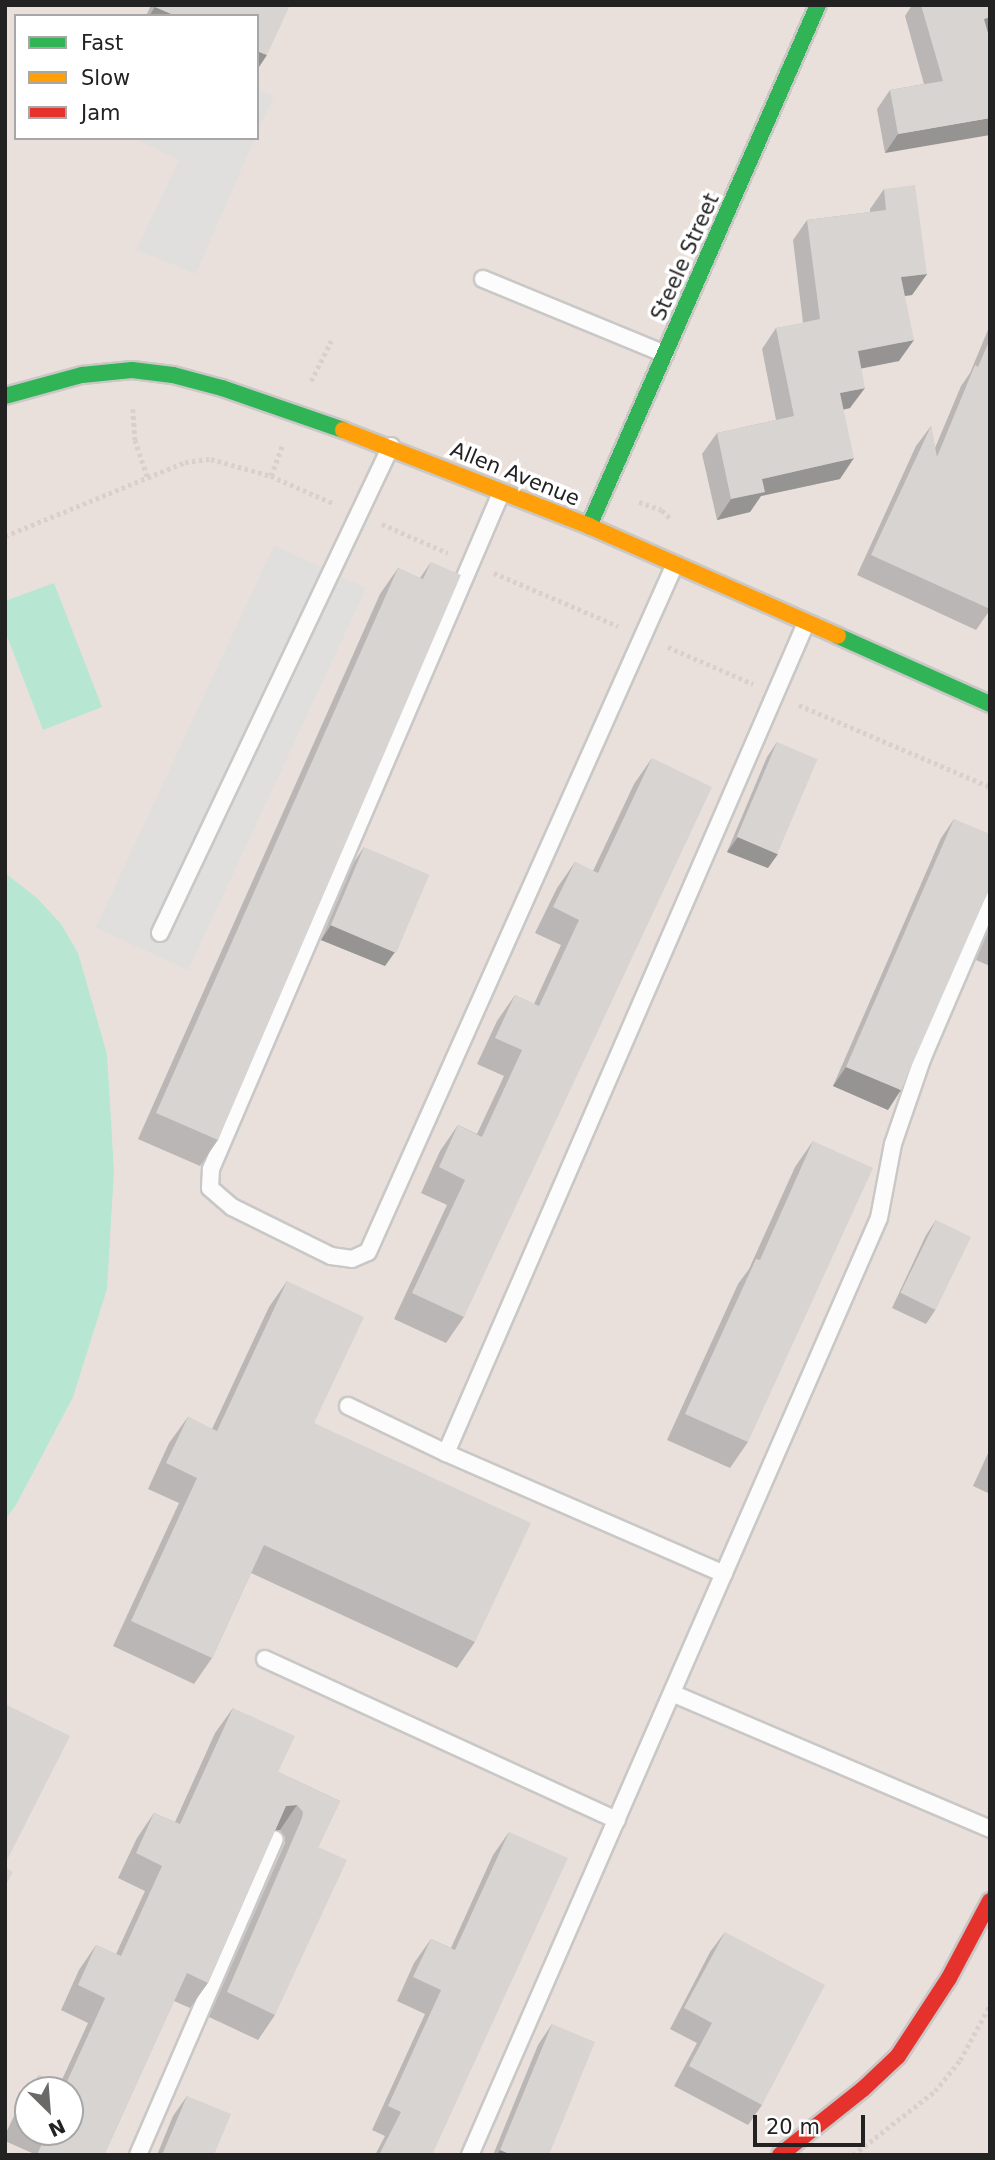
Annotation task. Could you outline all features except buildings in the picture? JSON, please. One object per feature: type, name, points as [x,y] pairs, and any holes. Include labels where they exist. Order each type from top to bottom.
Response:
[{"type":"street","name":"Steele Street","points":[[589,526],[818,5]]},
{"type":"street","name":"Allen Avenue","points":[[5,396],[82,375],[132,370],[173,375],[222,388],[391,446],[501,493],[589,526],[990,704]]},
{"type":"street","points":[[780,2155],[842,2106],[898,2056],[949,1979],[990,1901]]},
{"type":"lane","points":[[483,279],[665,354]]},
{"type":"lane","points":[[160,933],[391,446]]},
{"type":"lane","points":[[501,493],[211,1169],[210,1188],[232,1207],[331,1256],[352,1259],[368,1252],[675,564]]},
{"type":"lane","points":[[446,1454],[806,623]]},
{"type":"lane","points":[[470,2155],[674,1694],[879,1218],[893,1144],[923,1057],[990,901]]},
{"type":"lane","points":[[348,1406],[446,1454],[724,1574]]},
{"type":"lane","points":[[265,1659],[617,1820]]},
{"type":"lane","points":[[674,1694],[990,1829]]},
{"type":"lane","points":[[138,2155],[275,1839]]},
{"type":"path","points":[[132,370],[135,439],[148,478]]},
{"type":"path","points":[[5,536],[185,463],[211,459],[271,476],[990,787]]},
{"type":"path","points":[[853,2155],[935,2091],[960,2060],[990,2005]]},
{"type":"shaded area","points":[[5,5],[990,5],[990,2155],[5,2155]]},
{"type":"shaded area","points":[[259,90],[274,96],[259,130]]},
{"type":"shaded area","points":[[137,140],[254,140],[196,274],[136,250],[179,160]]},
{"type":"shaded area","points":[[274,545],[366,588],[188,971],[96,927]]},
{"type":"green space","points":[[54,583],[102,707],[43,730],[5,631],[5,601]]},
{"type":"green space","points":[[5,873],[37,898],[61,924],[78,953],[107,1054],[114,1171],[107,1289],[73,1397],[16,1505],[5,1520]]},
{"type":"traffic: fast","points":[[589,526],[818,5]]},
{"type":"traffic: fast","points":[[5,396],[82,375],[132,370],[173,375],[222,388],[343,430]]},
{"type":"traffic: fast","points":[[838,636],[990,704]]},
{"type":"traffic: slow","points":[[343,430],[589,526],[838,636]]},
{"type":"traffic: jam","points":[[780,2155],[863,2089],[898,2056],[949,1978],[990,1901]]}]
